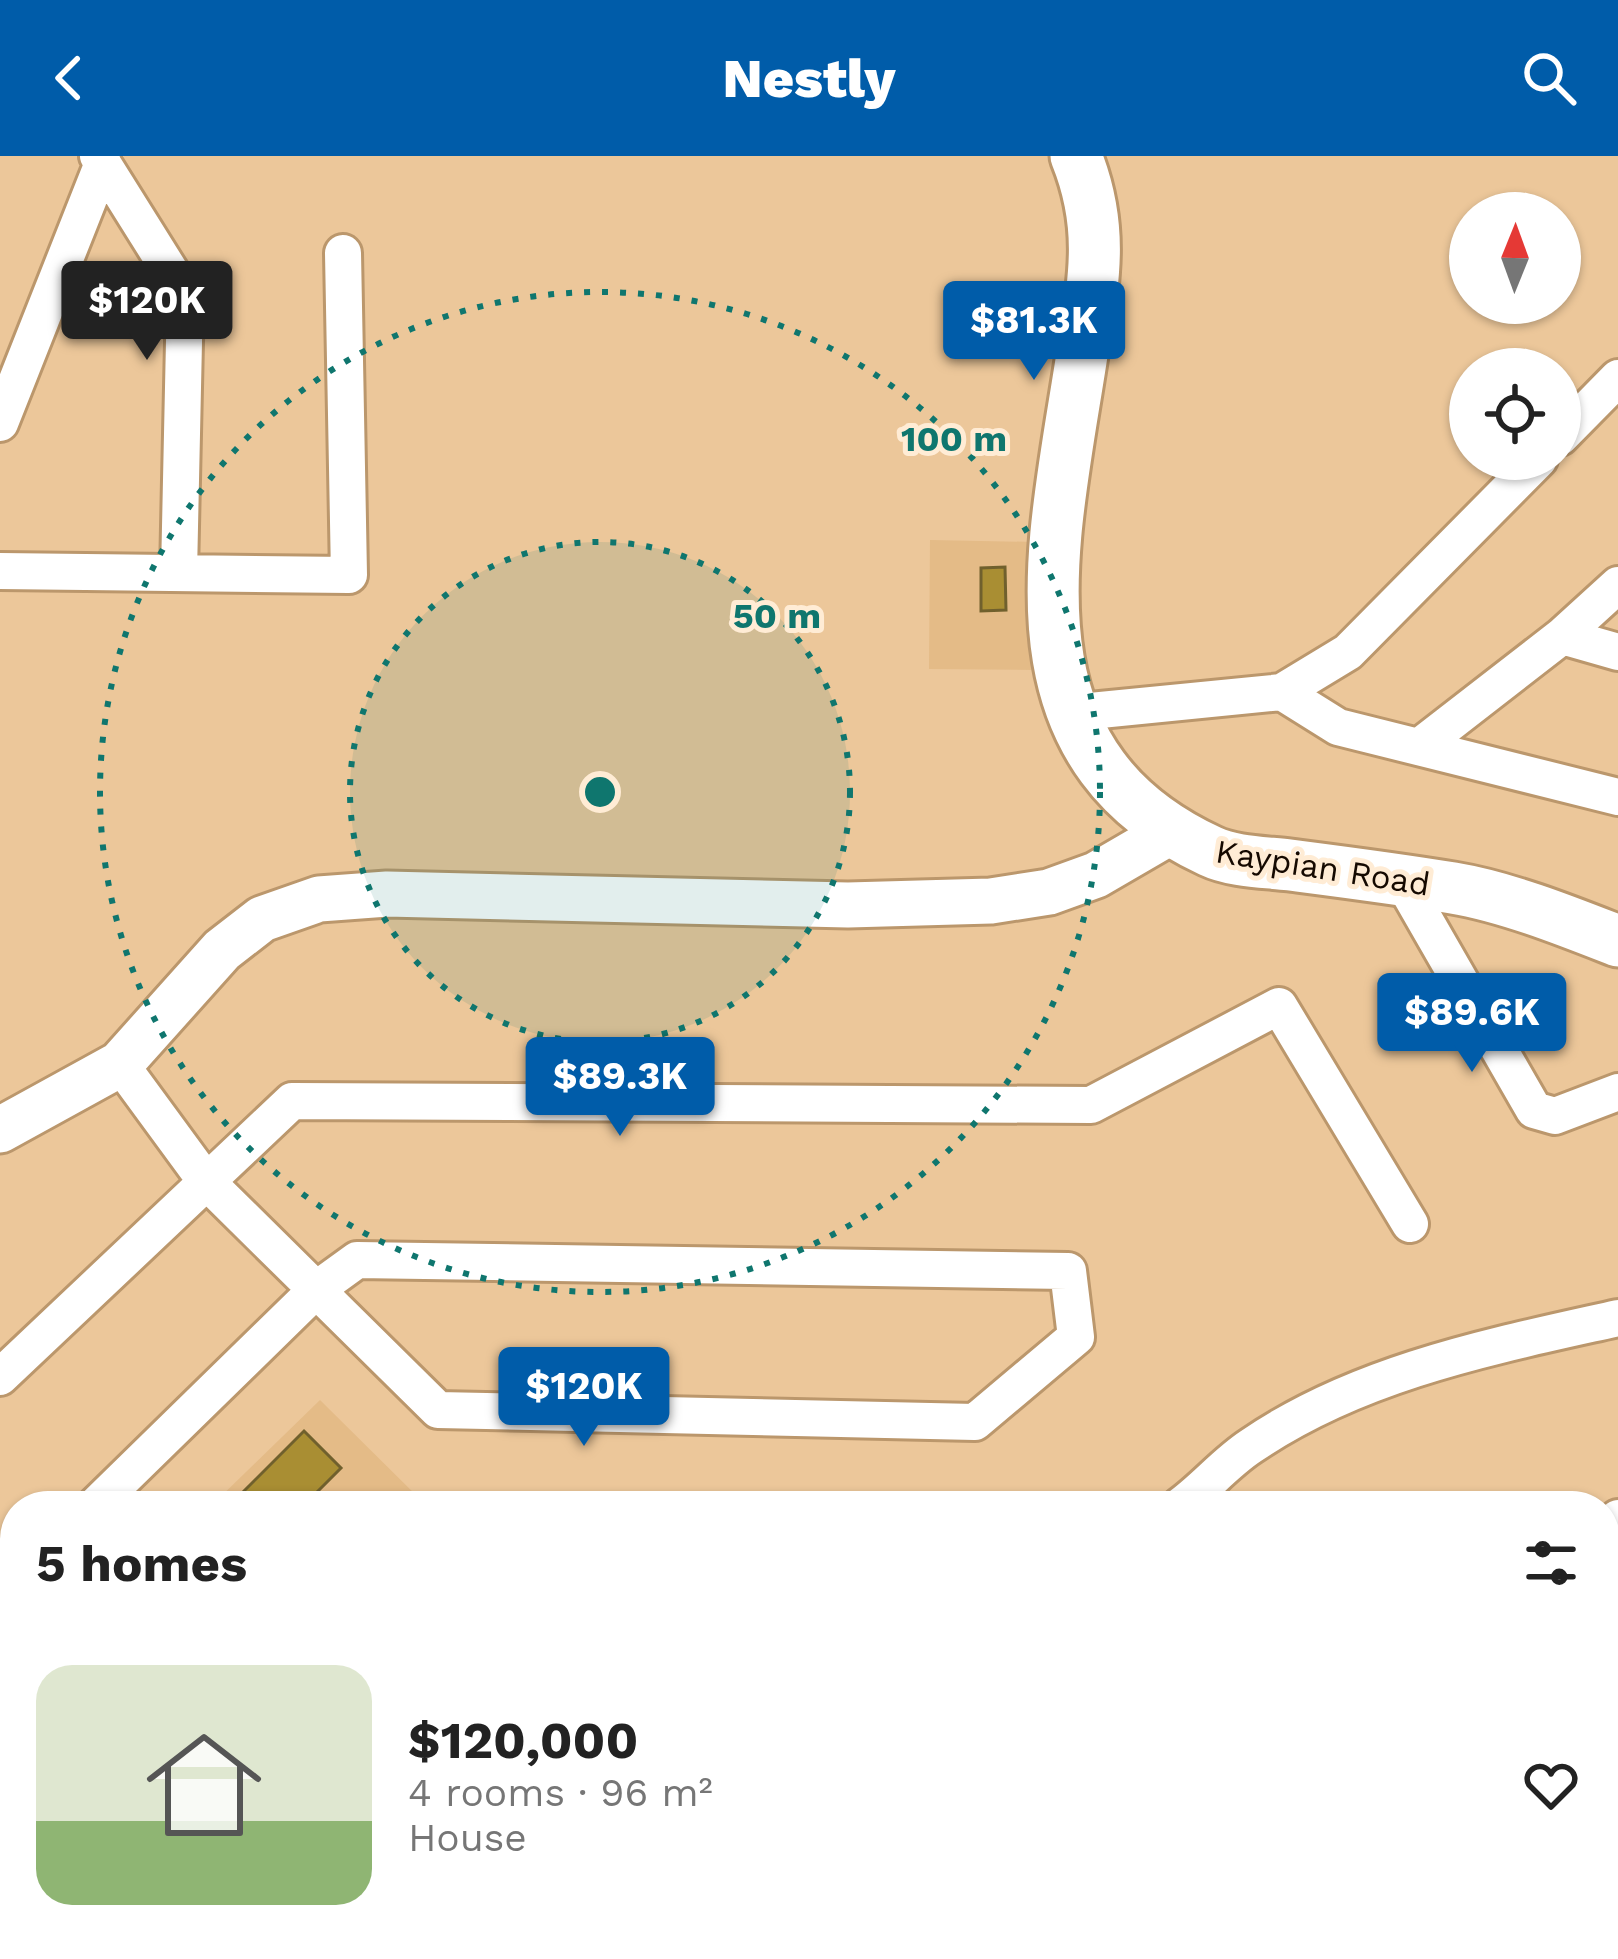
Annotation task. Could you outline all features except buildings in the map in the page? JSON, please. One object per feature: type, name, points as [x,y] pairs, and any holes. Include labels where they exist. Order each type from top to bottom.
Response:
[{"type":"main road","name":"Kaypian Road","points":[[1076,156],[1096,220],[1093,299],[1051,598],[1054,658],[1070,713],[1100,766],[1170,832],[1216,855],[1458,888],[1618,941]]},
{"type":"street","points":[[0,423],[100,160]]},
{"type":"street","points":[[100,160],[184,295],[178,573]]},
{"type":"street","points":[[0,572],[349,575],[343,253]]},
{"type":"street","points":[[54,289],[184,295]]},
{"type":"street","points":[[1581,416],[1618,379]]},
{"type":"street","points":[[1070,713],[1282,692],[1348,652],[1518,480]]},
{"type":"street","points":[[1419,747],[1562,636],[1618,585]]},
{"type":"street","points":[[1562,636],[1618,652]]},
{"type":"street","points":[[1282,692],[1338,727],[1618,797]]},
{"type":"street","points":[[0,1130],[120,1064],[222,950],[262,919],[319,899],[387,895],[848,905],[992,901],[1049,892],[1096,875],[1170,832]]},
{"type":"street","points":[[1403,882],[1534,1110],[1555,1116],[1618,1092]]},
{"type":"street","points":[[0,1377],[292,1101],[1091,1105],[1280,1006],[1410,1224]]},
{"type":"street","points":[[110,1491],[317,1289],[357,1260],[1068,1270],[1076,1337],[975,1422],[438,1410],[317,1289],[205,1180],[120,1064]]},
{"type":"street","points":[[1200,1491],[1249,1447],[1322,1406],[1453,1355],[1618,1318]]},
{"type":"shaded area","points":[[930,540],[1038,542],[1035,670],[929,669]]},
{"type":"shaded area","points":[[320,1400],[412,1491],[226,1491]]}]
